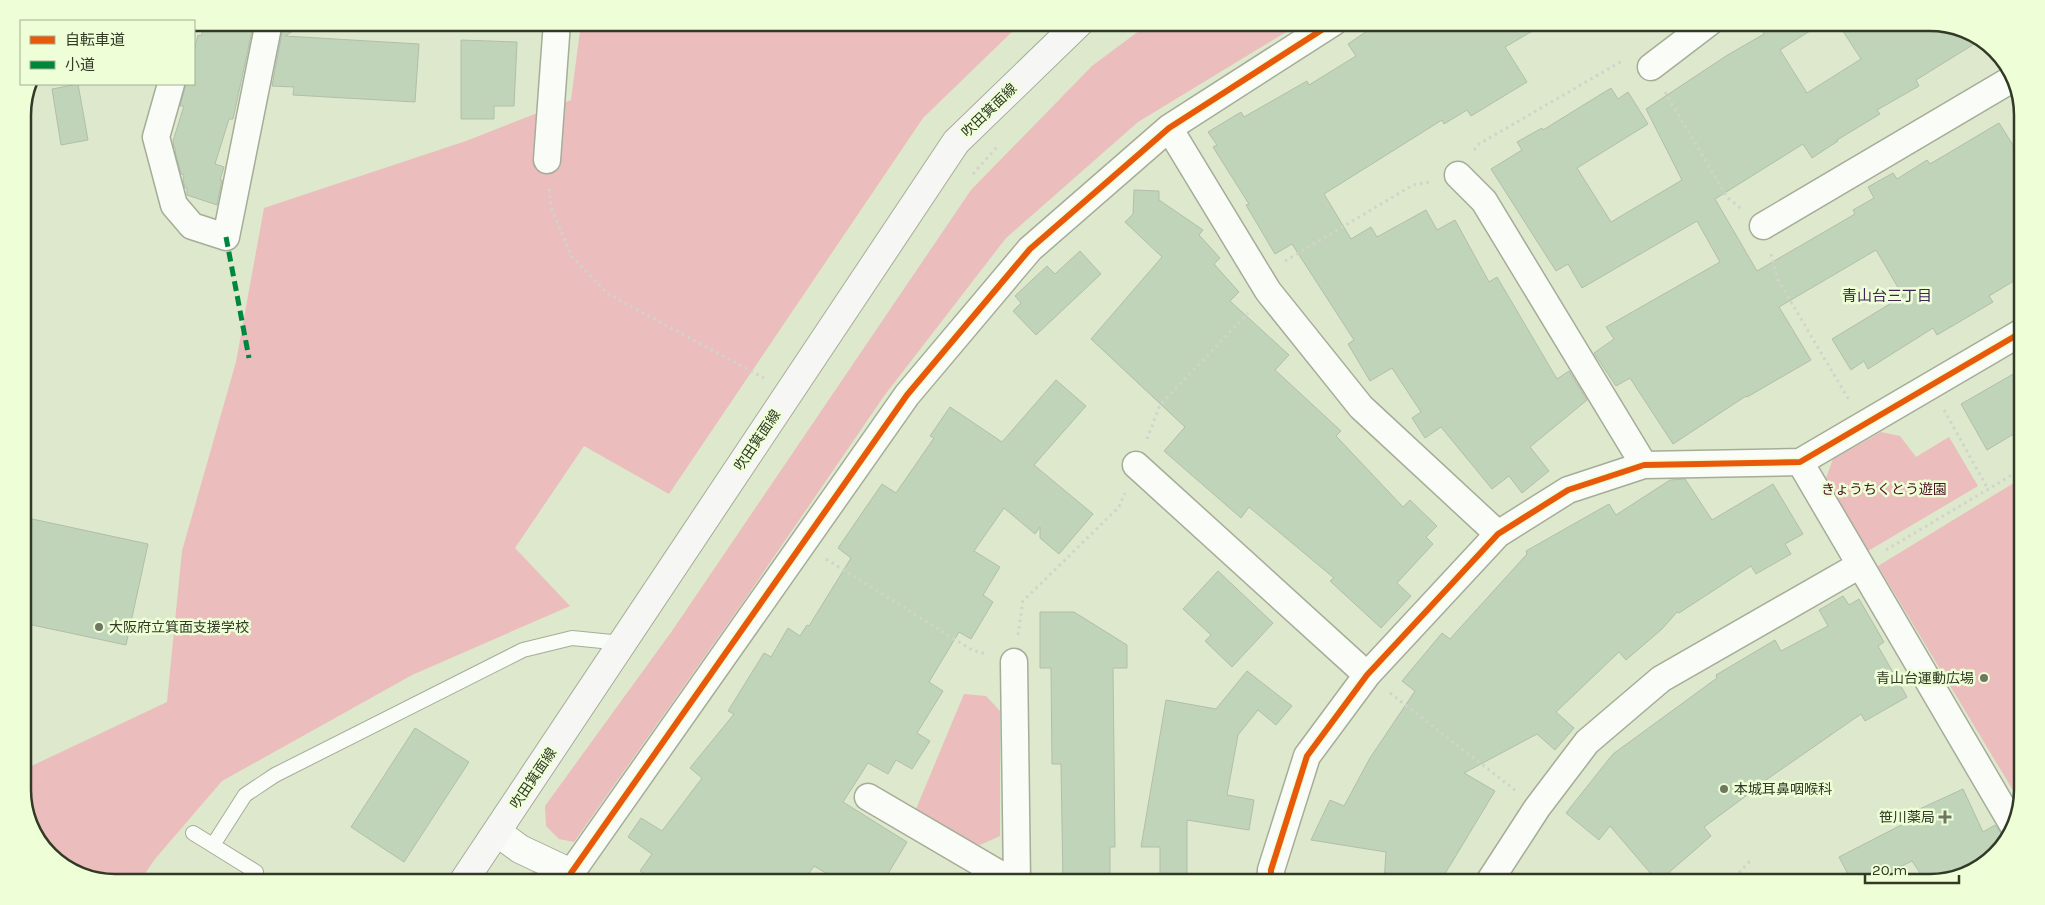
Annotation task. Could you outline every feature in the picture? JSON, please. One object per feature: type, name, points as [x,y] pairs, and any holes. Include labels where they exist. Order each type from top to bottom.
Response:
[{"type":"main road","name":"吹田箕面線","points":[[468,874],[956,142],[1071,31]]},
{"type":"street","points":[[171,85],[156,137],[174,205],[192,226],[226,236],[267,31]]},
{"type":"street","points":[[547,160],[557,31]]},
{"type":"street","points":[[577,874],[802,544],[907,395],[1030,248],[1169,128],[1320,31]]},
{"type":"street","points":[[1651,67],[1698,31]]},
{"type":"street","points":[[1763,226],[2007,82]]},
{"type":"street","points":[[1169,128],[1263,284],[1361,407],[1498,534]]},
{"type":"street","points":[[1458,175],[1484,201],[1644,465]]},
{"type":"street","points":[[1271,874],[1307,756],[1367,675],[1498,534],[1568,490],[1644,465],[1800,462],[2014,337]]},
{"type":"street","points":[[1800,462],[1870,560],[2009,817]]},
{"type":"street","points":[[1136,465],[1367,675]]},
{"type":"street","points":[[1494,874],[1537,808],[1587,742],[1661,678],[1870,560]]},
{"type":"street","points":[[1014,662],[1017,874]]},
{"type":"street","points":[[868,797],[999,874]]},
{"type":"street","points":[[497,832],[520,849],[565,874]]},
{"type":"lane","points":[[213,845],[246,795],[275,775],[523,650],[572,638],[622,643]]},
{"type":"lane","points":[[193,833],[256,872],[255,874]]},
{"type":"path","points":[[1458,175],[1478,144],[1621,60],[1651,67]]},
{"type":"path","points":[[1680,118],[1727,197]]},
{"type":"path","points":[[547,160],[551,207],[572,257],[608,294],[789,392]]},
{"type":"path","points":[[1136,465],[1160,405],[1263,284],[1414,185]]},
{"type":"path","points":[[1763,226],[1778,280],[1863,425]]},
{"type":"path","points":[[1930,386],[1988,489]]},
{"type":"path","points":[[1870,560],[2014,474]]},
{"type":"path","points":[[802,544],[972,650],[1014,662],[1023,601],[1119,507]]},
{"type":"path","points":[[1367,675],[1488,770]]},
{"type":"path","points":[[1738,874],[1750,861]]},
{"type":"green space","points":[[580,31],[1013,31],[923,118],[669,494],[584,446],[515,548],[570,606],[412,675],[222,781],[155,859],[145,874],[99,872],[73,862],[49,841],[36,817],[31,795],[31,766],[167,702],[182,551],[236,362],[264,208],[466,141],[571,100]]},
{"type":"green space","points":[[1139,31],[1288,31],[1138,122],[1006,238],[884,396],[741,605],[574,842],[559,839],[546,826],[545,806],[672,631],[971,190],[1092,66]]},
{"type":"green space","name":"きょうちくとう遊園","points":[[1881,432],[1900,436],[1916,457],[1949,437],[1978,486],[1868,551],[1826,478],[1833,459]]},
{"type":"green space","name":"青山台運動広場","points":[[2014,483],[2014,792],[1878,566]]},
{"type":"green space","points":[[964,694],[986,696],[1000,711],[1000,836],[980,845],[962,839],[916,809]]},
{"type":"building","points":[[203,31],[252,31],[233,119],[229,119],[215,164],[224,167],[220,180],[222,180],[217,205],[187,195],[187,188],[185,188],[183,180],[184,175],[181,174],[173,141],[184,106],[180,106],[186,85],[195,85],[195,46],[198,35],[201,36]]},
{"type":"building","points":[[282,31],[293,31],[285,36],[419,44],[415,102],[293,95],[294,87],[272,86]]},
{"type":"building","points":[[1367,31],[1533,31],[1505,47],[1527,82],[1471,116],[1467,110],[1444,124],[1442,120],[1324,194],[1351,239],[1371,227],[1377,237],[1426,210],[1437,230],[1455,220],[1489,282],[1497,277],[1557,379],[1569,371],[1587,400],[1530,447],[1549,471],[1522,493],[1509,476],[1492,489],[1441,427],[1425,438],[1412,418],[1421,412],[1392,368],[1370,381],[1348,344],[1354,340],[1292,244],[1275,254],[1246,205],[1249,204],[1213,147],[1217,145],[1208,132],[1241,112],[1244,117],[1307,81],[1309,85],[1356,56],[1348,44]]},
{"type":"building","points":[[1762,31],[1810,31],[1780,50],[1807,93],[1861,59],[1843,31],[1930,31],[1946,33],[1974,44],[1916,80],[1919,86],[1877,110],[1880,114],[1837,140],[1812,158],[1803,144],[1715,199],[1757,271],[1855,214],[1853,210],[1874,198],[1868,187],[1893,173],[1897,179],[1927,160],[1930,164],[1999,123],[2014,144],[2014,281],[1989,296],[1993,302],[1937,335],[1933,328],[1868,369],[1864,361],[1851,370],[1832,339],[1903,296],[1876,250],[1779,307],[1811,360],[1746,396],[1673,444],[1630,378],[1616,386],[1594,353],[1614,339],[1606,327],[1720,262],[1697,221],[1582,288],[1568,264],[1556,271],[1491,169],[1522,150],[1517,142],[1542,128],[1543,130],[1611,88],[1618,99],[1628,92],[1648,124],[1577,168],[1611,222],[1682,180],[1646,109],[1726,56],[1764,34]]},
{"type":"building","points":[[461,40],[517,42],[514,106],[494,106],[494,119],[461,119]]},
{"type":"building","points":[[78,85],[88,140],[61,145],[52,89]]},
{"type":"building","points":[[1134,190],[1159,191],[1159,200],[1203,230],[1199,235],[1220,258],[1214,264],[1239,292],[1230,301],[1289,355],[1275,370],[1341,431],[1336,436],[1403,507],[1410,500],[1437,526],[1426,537],[1433,544],[1397,583],[1411,596],[1381,628],[1330,581],[1334,578],[1249,507],[1241,518],[1164,451],[1185,427],[1091,339],[1162,257],[1125,222],[1133,214]]},
{"type":"building","points":[[1080,251],[1101,274],[1036,335],[1013,311],[1021,303],[1015,296],[1047,266],[1055,274]]},
{"type":"building","points":[[2014,374],[2014,434],[1987,450],[1961,404]]},
{"type":"building","points":[[1056,380],[1086,406],[1034,465],[1093,514],[1059,554],[1040,538],[1040,527],[1035,534],[1004,508],[974,551],[1000,567],[983,595],[993,602],[971,639],[959,632],[929,682],[943,691],[917,733],[930,741],[912,769],[896,760],[888,774],[868,763],[843,802],[907,842],[888,874],[828,874],[814,866],[808,874],[644,874],[640,871],[652,854],[628,837],[641,818],[662,831],[702,778],[690,768],[734,714],[728,711],[764,653],[771,657],[788,628],[800,636],[807,625],[809,626],[851,558],[838,548],[882,484],[896,493],[934,438],[930,436],[950,407],[1002,442]]},
{"type":"building","points":[[1685,479],[1712,520],[1773,484],[1803,534],[1785,544],[1791,554],[1756,574],[1751,566],[1679,613],[1677,612],[1662,629],[1626,660],[1619,652],[1556,712],[1574,728],[1555,750],[1537,734],[1464,773],[1495,791],[1445,874],[1385,874],[1386,852],[1311,840],[1330,800],[1344,806],[1370,758],[1415,691],[1402,681],[1442,633],[1450,639],[1527,554],[1526,551],[1609,504],[1616,515],[1670,480]]},
{"type":"building","points":[[31,519],[148,544],[126,645],[31,625]]},
{"type":"building","points":[[1218,571],[1273,623],[1232,667],[1205,641],[1211,635],[1183,609]]},
{"type":"building","points":[[1843,596],[1849,605],[1859,599],[1884,642],[1878,646],[1907,697],[1865,721],[1861,714],[1753,789],[1704,827],[1711,836],[1667,874],[1651,874],[1610,826],[1599,840],[1566,813],[1613,754],[1717,678],[1716,675],[1775,640],[1781,651],[1828,626],[1819,610]]},
{"type":"building","points":[[1040,612],[1074,612],[1127,645],[1127,668],[1113,668],[1115,847],[1110,847],[1110,874],[1063,874],[1061,764],[1052,764],[1051,668],[1040,668]]},
{"type":"building","points":[[1247,671],[1292,706],[1276,725],[1258,710],[1238,735],[1227,795],[1254,800],[1249,830],[1187,820],[1187,874],[1160,874],[1160,847],[1141,847],[1166,700],[1216,709]]},
{"type":"building","points":[[415,728],[469,762],[404,862],[351,827]]},
{"type":"building","points":[[1963,789],[1983,832],[1995,825],[2001,833],[1985,853],[1976,860],[1951,871],[1921,874],[1912,861],[1885,874],[1848,874],[1839,857],[1915,818],[1913,812]]},
{"type":"marked path","points":[[226,237],[249,358]]},
{"type":"cycle path","points":[[571,874],[907,395],[1030,249],[1169,128],[1320,31]]},
{"type":"cycle path","points":[[1271,874],[1307,756],[1367,675],[1498,534],[1568,490],[1644,465],[1800,462],[2014,337]]},
{"type":"place","name":"大阪府立箕面支援学校","points":[[99,627]]},
{"type":"place","name":"青山台運動広場","points":[[1984,678]]},
{"type":"place","name":"本城耳鼻咽喉科","points":[[1724,789]]},
{"type":"place","name":"笹川薬局","points":[[1945,817]]},
{"type":"district","name":"青山台三丁目","points":[[1887,296]]}]
